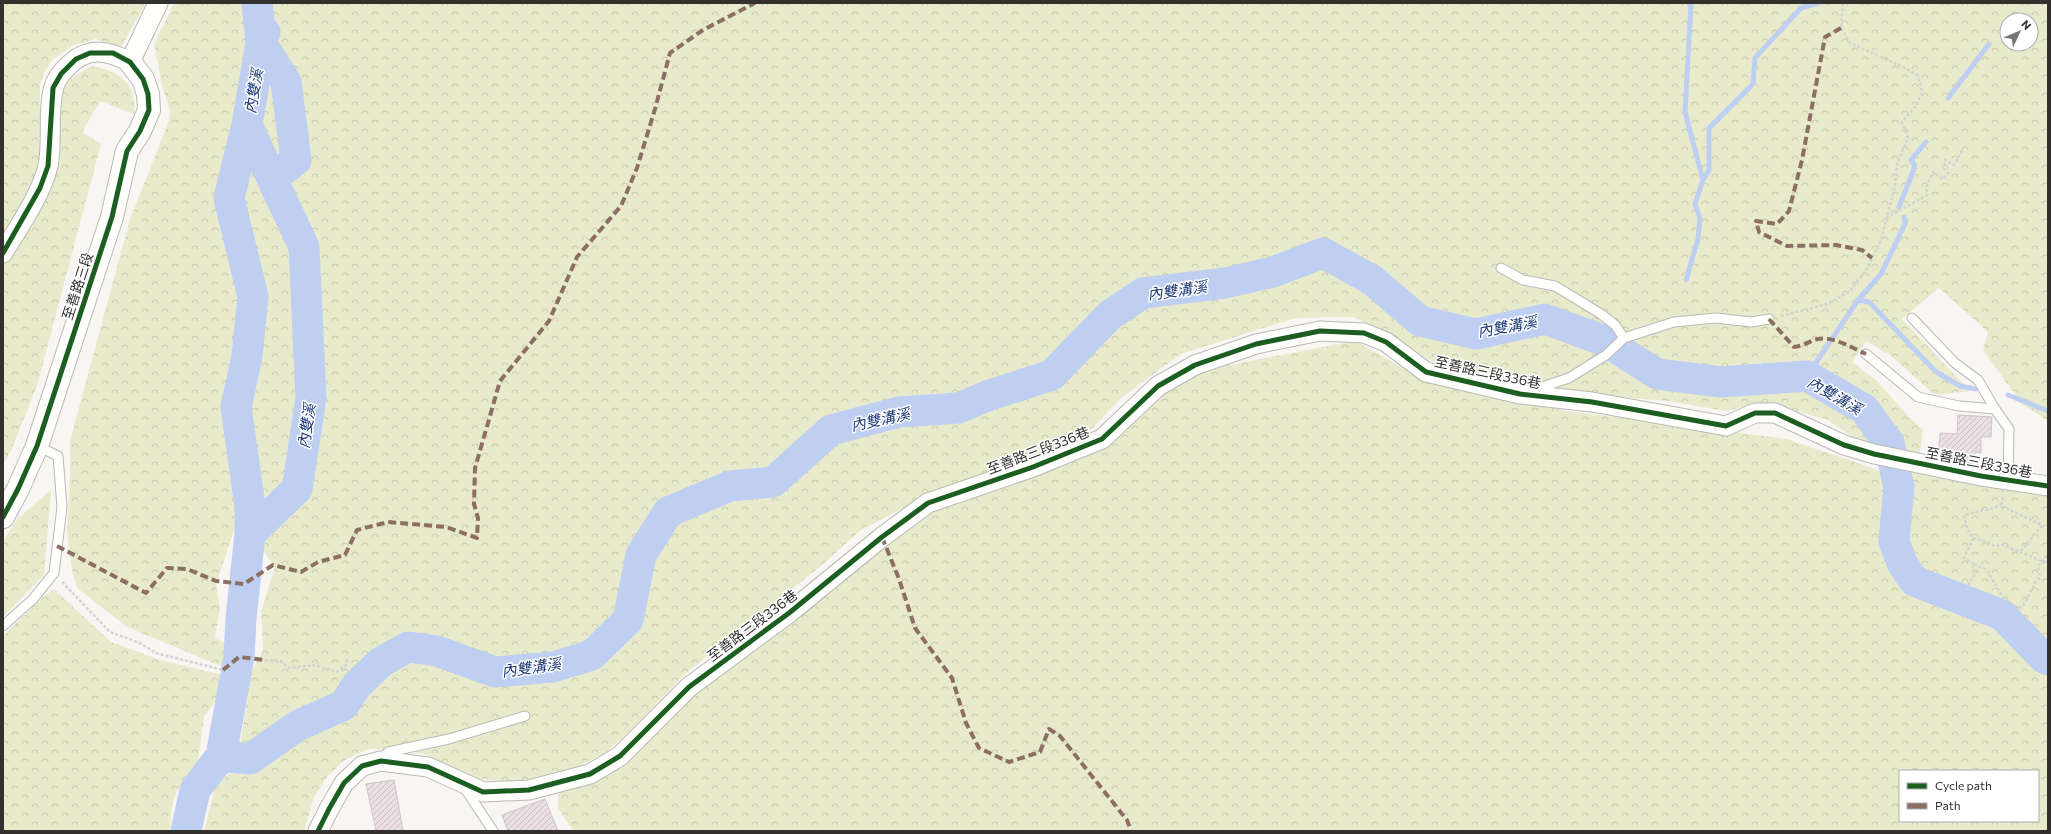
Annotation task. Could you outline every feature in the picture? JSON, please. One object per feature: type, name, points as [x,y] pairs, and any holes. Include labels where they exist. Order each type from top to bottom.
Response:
[{"type":"street","points":[[3,253],[40,188],[48,166],[53,88],[61,74],[76,59],[90,53],[113,53],[130,62],[158,3]]},
{"type":"street","name":"至善路三段","points":[[3,517],[18,489],[37,446],[112,217],[127,151],[140,131],[149,110],[148,94],[143,79],[130,62]]},
{"type":"street","name":"至善路三段336巷","points":[[318,831],[344,783],[362,766],[381,761],[428,767],[483,792],[529,790],[590,774],[620,756],[689,687],[789,613],[882,537],[928,503],[1033,467],[1102,439],[1158,386],[1195,365],[1256,344],[1320,331],[1364,333],[1386,342],[1426,372],[1520,394],[1592,402],[1726,426],[1755,413],[1775,413],[1844,444],[1874,454],[2008,480],[2048,486]]},
{"type":"lane","points":[[1502,268],[1523,280],[1555,286],[1615,325],[1624,338]]},
{"type":"lane","points":[[1520,394],[1569,378],[1606,355],[1624,338],[1674,322],[1716,318],[1751,322],[1769,319]]},
{"type":"lane","points":[[1912,318],[1955,363],[1978,380],[2009,429],[2008,480]]},
{"type":"lane","points":[[1866,354],[1918,397],[1959,406],[1995,409]]},
{"type":"lane","points":[[3,626],[33,599],[54,573],[62,508],[58,456],[37,446]]},
{"type":"lane","points":[[381,761],[388,752],[448,739],[526,716]]},
{"type":"lane","points":[[461,782],[493,831]]},
{"type":"path","points":[[1769,319],[1827,304],[1850,291],[1870,263],[1881,240],[1895,186],[1897,164],[1908,138],[1902,122],[1916,106],[1922,92],[1918,76],[1912,72],[1850,44],[1841,28],[1843,3]]},
{"type":"path","points":[[1886,218],[1927,196],[1927,185],[1933,172],[1943,179],[1948,173],[1944,169],[1945,160],[1954,165],[1963,149]]},
{"type":"path","points":[[2001,506],[2008,480]]},
{"type":"path","points":[[2020,552],[2042,525],[2001,506],[1964,515],[1968,529],[1973,538],[1985,541],[1995,546],[2002,545],[2048,564]]},
{"type":"path","points":[[1973,538],[1964,558],[1987,570],[2002,596],[2018,608],[2022,606],[2040,577],[2038,566],[2048,554]]},
{"type":"path","points":[[1966,590],[1976,572],[1973,567],[1974,564]]},
{"type":"path","points":[[54,573],[71,593],[110,632],[140,643],[156,653],[223,670]]},
{"type":"path","points":[[265,660],[280,661],[289,668],[315,665],[337,672],[346,665],[348,657]]},
{"type":"green space","points":[[3,3],[146,3],[121,47],[95,39],[74,45],[53,59],[44,73],[40,86],[40,163],[35,185],[3,238]]},
{"type":"green space","points":[[174,3],[2048,3],[2048,421],[2022,404],[1983,350],[1988,332],[1939,288],[1902,319],[1970,391],[1935,395],[1891,356],[1866,341],[1852,362],[1876,380],[1911,419],[1923,430],[1920,453],[1907,455],[1866,446],[1828,420],[1792,410],[1754,404],[1726,411],[1668,401],[1573,393],[1431,361],[1401,341],[1354,317],[1295,318],[1181,354],[1121,398],[1091,430],[1026,459],[929,495],[861,530],[821,566],[686,673],[629,732],[605,753],[579,766],[531,781],[499,781],[468,777],[425,754],[396,749],[368,749],[343,761],[327,777],[314,797],[304,831],[204,831],[216,784],[236,769],[248,696],[247,680],[263,651],[261,612],[275,567],[261,548],[281,520],[288,520],[304,500],[304,495],[295,489],[285,495],[258,504],[242,517],[233,533],[216,585],[220,608],[215,638],[234,648],[229,665],[225,668],[127,627],[77,588],[72,570],[67,533],[70,441],[130,219],[169,121],[170,111],[162,85],[154,44]]},
{"type":"green space","points":[[91,66],[110,71],[124,80],[129,86],[132,94],[134,114],[100,101],[82,132],[101,144],[37,386],[12,448],[3,465],[3,267],[52,182],[58,161],[56,130],[63,84]]},
{"type":"green space","points":[[1355,341],[1422,378],[1567,411],[1787,439],[1902,478],[1898,467],[2048,491],[2048,831],[573,831],[558,808],[558,795],[564,789],[933,510],[1028,477],[1196,371]]},
{"type":"green space","points":[[51,490],[44,575],[3,617],[3,542],[16,520]]},
{"type":"green space","points":[[54,589],[111,642],[161,660],[219,674],[228,678],[226,688],[204,716],[197,769],[178,789],[173,803],[170,831],[3,831],[3,636],[43,597]]},
{"type":"building","points":[[1958,415],[1992,417],[1991,437],[1981,437],[1981,453],[1975,452],[1974,460],[1938,456],[1940,433],[1957,434]]},
{"type":"building","points":[[394,780],[403,831],[376,831],[366,784]]},
{"type":"building","points":[[545,799],[558,831],[508,831],[502,815]]},
{"type":"waterway","name":"內雙溪","points":[[186,831],[195,790],[221,756],[239,657],[241,618],[250,534],[297,489],[311,398],[304,247],[247,125],[261,43],[257,3]]},
{"type":"waterway","points":[[1686,280],[1698,239],[1700,218],[1695,204],[1703,180],[1685,112],[1691,3]]},
{"type":"waterway","points":[[1703,180],[1709,170],[1709,128],[1753,84],[1755,58],[1801,8],[1818,3]]},
{"type":"waterway","points":[[265,32],[261,43],[286,82],[296,160],[273,178]]},
{"type":"waterway","points":[[1948,98],[1989,44]]},
{"type":"waterway","points":[[247,125],[229,198],[253,297],[247,356],[236,407],[250,506],[250,534]]},
{"type":"waterway","points":[[1899,207],[1915,166],[1911,160],[1926,142]]},
{"type":"waterway","points":[[1858,300],[1881,274],[1905,224],[1904,217]]},
{"type":"waterway","name":"內雙溝溪","points":[[221,756],[250,759],[297,726],[344,705],[357,685],[381,662],[408,647],[437,651],[495,672],[553,667],[592,655],[628,620],[641,555],[668,512],[730,486],[773,482],[831,430],[899,412],[959,408],[987,396],[1052,375],[1110,315],[1143,293],[1225,283],[1273,272],[1323,253],[1372,280],[1420,321],[1476,334],[1545,319],[1605,341],[1657,374],[1721,382],[1807,376],[1864,409],[1889,443],[1899,487],[1894,541],[1902,563],[1914,581],[2002,615],[2044,658],[2048,660]]},
{"type":"waterway","points":[[1807,376],[1858,300],[1869,302],[1936,372],[1960,386],[1976,389]]},
{"type":"waterway","points":[[1605,341],[1611,335]]},
{"type":"waterway","points":[[2008,395],[2048,411]]},
{"type":"marked path","points":[[57,546],[146,593],[167,568],[187,569],[216,581],[244,584],[273,565],[301,572],[318,562],[345,555],[357,530],[388,522],[446,527],[477,538],[478,518],[474,504],[475,468],[500,381],[549,321],[577,257],[621,206],[637,168],[670,53],[703,30],[755,3]]},
{"type":"marked path","points":[[1841,28],[1825,37],[1802,160],[1789,211],[1777,224],[1756,221],[1759,232],[1787,246],[1836,245],[1862,250],[1872,258]]},
{"type":"marked path","points":[[1769,319],[1794,347],[1815,340],[1830,339],[1843,343],[1866,354]]},
{"type":"marked path","points":[[882,537],[899,579],[915,628],[952,678],[966,723],[979,748],[1009,762],[1040,752],[1049,729],[1060,736],[1127,820],[1131,831]]},
{"type":"marked path","points":[[223,670],[239,657],[265,660]]},
{"type":"cycle path","points":[[3,253],[40,188],[48,166],[53,88],[61,74],[76,59],[90,53],[113,53],[130,62],[143,79],[148,94],[149,110],[140,131],[127,151],[112,217],[37,446],[18,489],[3,517]]},
{"type":"cycle path","points":[[318,831],[344,783],[362,766],[381,761],[428,767],[483,792],[529,790],[590,774],[620,756],[689,687],[789,613],[882,537],[928,503],[1033,467],[1102,439],[1158,386],[1195,365],[1256,344],[1320,331],[1364,333],[1386,342],[1426,372],[1520,394],[1592,402],[1726,426],[1755,413],[1775,413],[1844,445],[1874,454],[1981,476],[2048,486]]}]
